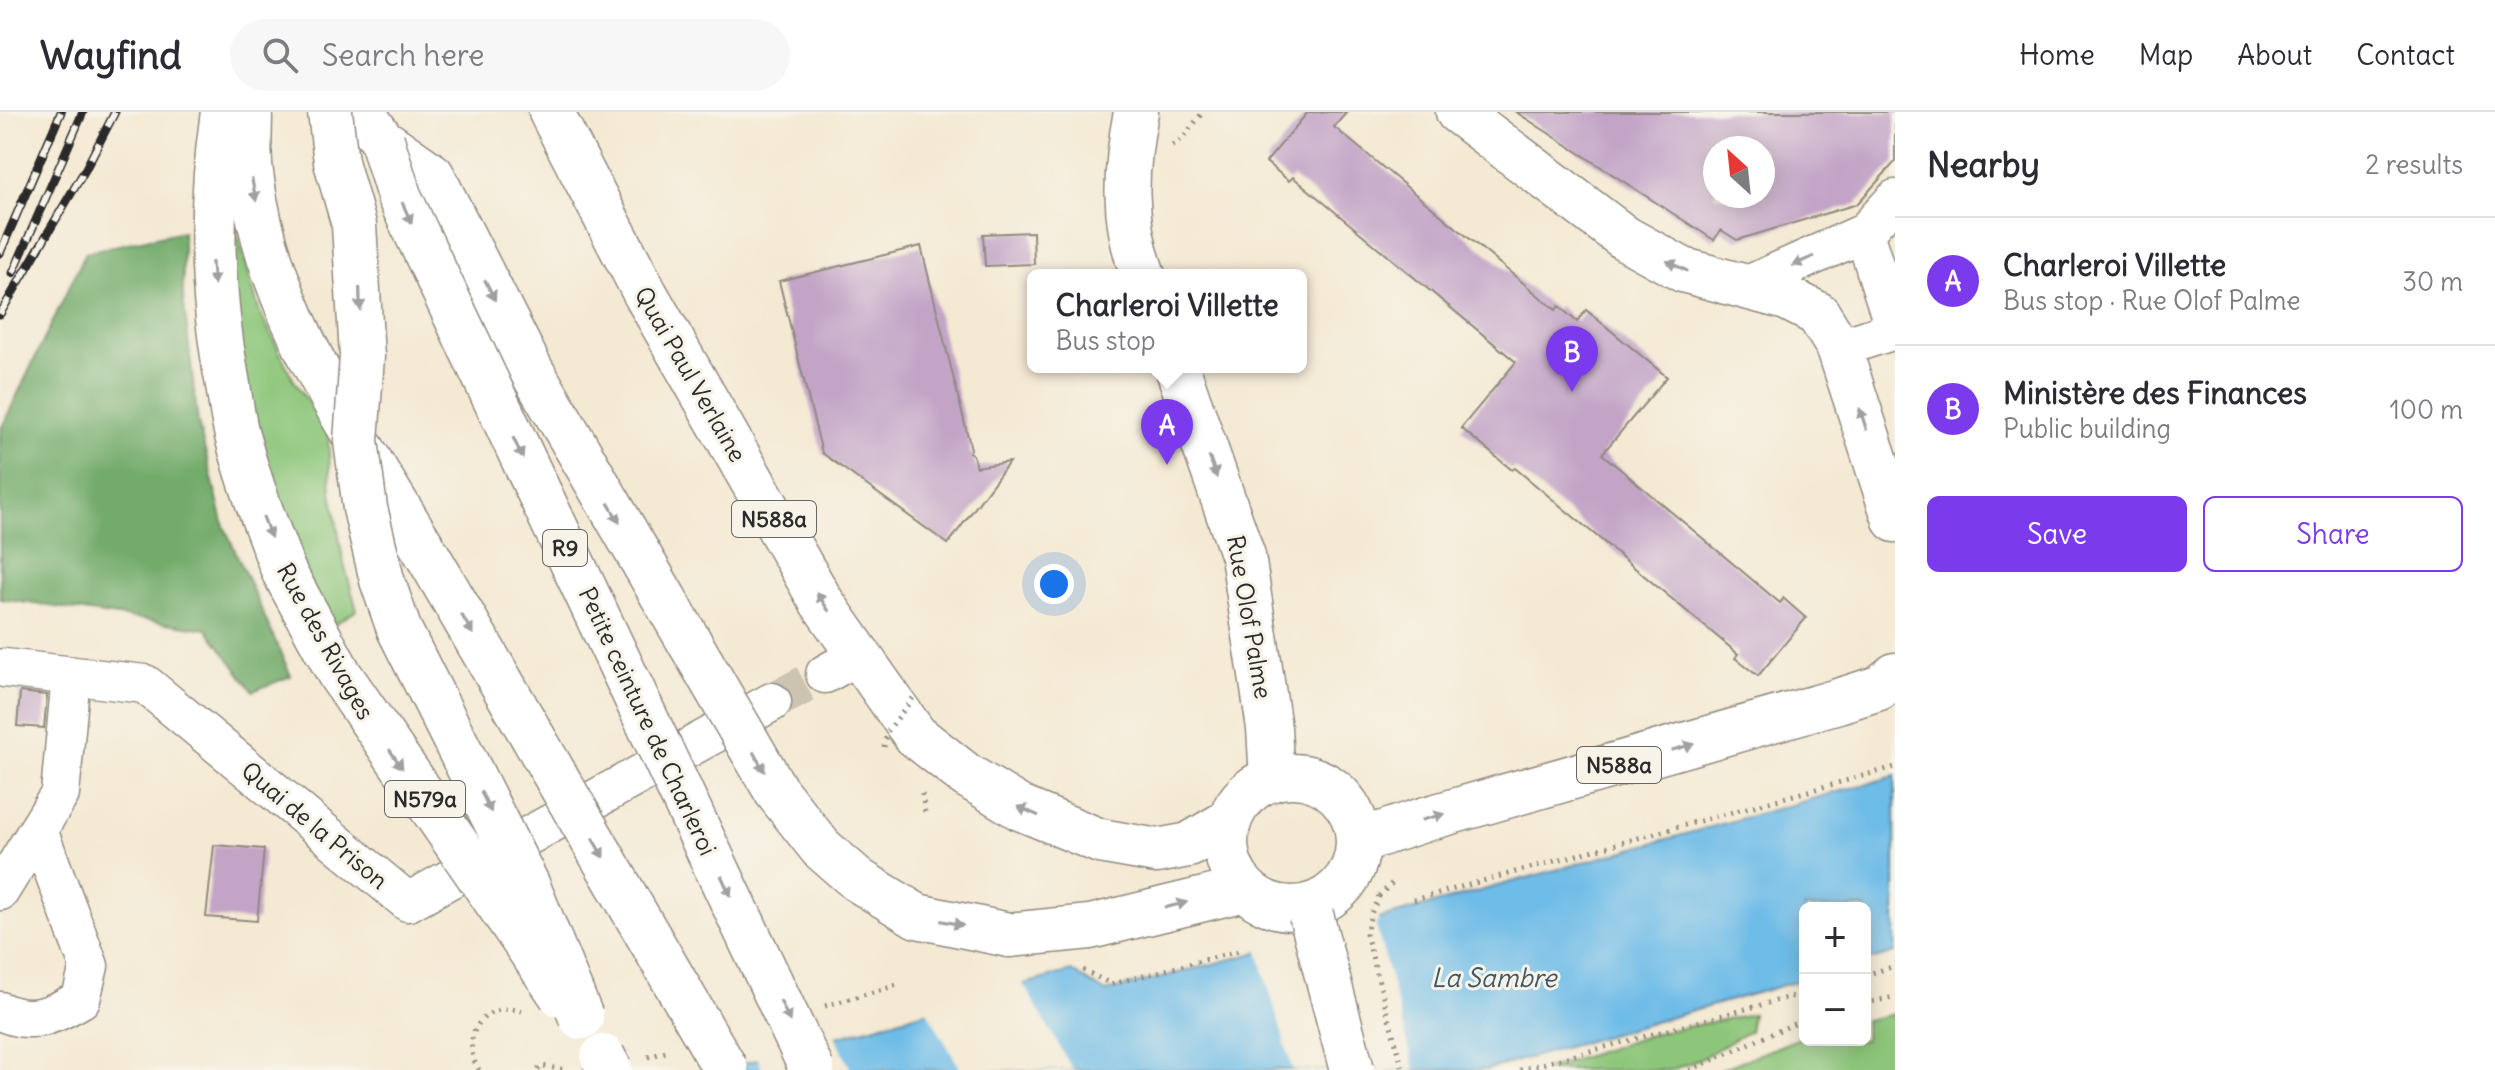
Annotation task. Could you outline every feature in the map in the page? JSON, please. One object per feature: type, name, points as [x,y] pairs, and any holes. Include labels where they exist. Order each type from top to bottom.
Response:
[{"type":"main road","name":"Rue des Rivages","points":[[223,112],[214,171],[212,257],[220,343],[237,437],[257,503],[284,572],[340,675],[392,753],[510,918],[567,1004],[581,1017]]},
{"type":"main road","points":[[250,112],[250,172],[262,230],[279,286],[305,348],[726,1070]]},
{"type":"main road","points":[[330,112],[336,162],[354,225],[362,356],[356,441],[365,508],[382,580],[399,629],[527,884],[581,1017]]},
{"type":"main road","name":"Quai Paul Verlaine","points":[[551,112],[646,295],[821,601],[842,665],[915,735],[966,775],[1020,808],[1100,841],[1157,851],[1189,845],[1229,821]]},
{"type":"main road","points":[[1136,112],[1127,157],[1128,207],[1135,254],[1141,269]]},
{"type":"main road","points":[[1458,112],[1625,238],[1683,270],[1787,298],[1818,314],[1839,348],[1895,520]]},
{"type":"main road","points":[[372,126],[432,175],[531,370],[776,791],[821,848],[858,880],[917,916],[1009,935],[1090,927],[1245,889]]},
{"type":"main road","name":"Petite ceinture de Charleroi","points":[[372,126],[399,196],[812,1070]]},
{"type":"main road","name":"Rue Olof Palme","points":[[1179,373],[1243,556],[1269,728],[1272,779]]},
{"type":"main road","name":"N588a","points":[[1359,841],[1426,819],[1723,736],[1887,681]]},
{"type":"main road","points":[[1229,821],[1227,856],[1230,867],[1245,889],[1263,902],[1310,911],[1342,887],[1357,860],[1359,841],[1355,821],[1346,803],[1331,788],[1313,779],[1293,776],[1272,779]]},
{"type":"main road","name":"N588a","points":[[1229,821],[1239,803],[1254,789],[1272,779]]},
{"type":"main road","points":[[1310,911],[1352,1070]]},
{"type":"main road","name":"N579a","points":[[581,1017],[610,1070]]},
{"type":"street","points":[[1741,288],[1864,233],[1895,199]]},
{"type":"street","points":[[1839,348],[1895,330],[1864,233]]},
{"type":"street","name":"Quai de la Prison","points":[[4,668],[145,684],[408,902],[772,702]]},
{"type":"street","points":[[0,891],[60,794],[71,676]]},
{"type":"street","points":[[0,1011],[12,1017],[49,1018],[81,999],[89,966],[38,830]]},
{"type":"path","points":[[1414,900],[1895,767]]},
{"type":"path","points":[[1393,882],[1379,896],[1366,934],[1403,1070]]},
{"type":"path","points":[[1078,967],[1111,984],[1239,951]]},
{"type":"path","points":[[1868,974],[1895,966]]},
{"type":"path","points":[[1520,1070],[1799,995]]},
{"type":"path","points":[[1871,1002],[1895,997]]},
{"type":"path","points":[[479,1070],[470,1049],[474,1028],[480,1019],[499,1009],[510,1008],[521,1010],[531,1018]]},
{"type":"path","points":[[1690,1070],[1799,1022]]},
{"type":"path","points":[[538,1070],[542,1066],[570,1070]]},
{"type":"green space","points":[[183,231],[183,296],[198,423],[224,526],[291,676],[253,691],[207,629],[0,599],[0,431],[86,252]]},
{"type":"green space","points":[[225,231],[237,232],[259,310],[293,379],[328,433],[331,491],[344,564],[357,610],[333,625],[299,564],[250,423]]},
{"type":"green space","points":[[1752,1014],[1749,1031],[1698,1060],[1671,1070],[1544,1070],[1656,1033]]},
{"type":"green space","points":[[1895,1014],[1895,1070],[1719,1070],[1799,1038],[1799,1046],[1871,1046],[1871,1019]]},
{"type":"water","name":"La Sambre","points":[[1895,776],[1895,953],[1871,960],[1871,902],[1799,902],[1799,981],[1486,1070],[720,1070],[1071,971],[1105,992]]},
{"type":"pier","points":[[1380,913],[1376,926],[1415,1070],[1293,1070],[1257,948]]},
{"type":"pier","points":[[1021,980],[1073,1070],[961,1070],[925,1007]]},
{"type":"pier","points":[[834,1033],[851,1070],[763,1070],[756,1055]]},
{"type":"building","points":[[1308,112],[1347,112],[1334,127],[1556,310],[1559,306],[1577,322],[1586,310],[1667,377],[1602,454],[1780,603],[1783,598],[1806,618],[1758,676],[1735,658],[1738,654],[1515,468],[1512,470],[1461,428],[1516,362],[1293,177],[1289,181],[1266,162]]},
{"type":"building","points":[[1516,112],[1895,112],[1895,162],[1857,204],[1737,240],[1721,230],[1714,240]]},
{"type":"building","points":[[1033,232],[1034,264],[985,266],[983,234]]},
{"type":"building","points":[[921,246],[971,449],[969,452],[976,467],[1009,462],[948,544],[822,453],[779,281]]},
{"type":"building","points":[[20,692],[47,695],[44,728],[17,726]]},
{"type":"building","points":[[214,845],[264,849],[257,921],[206,917]]},
{"type":"tunnel","points":[[772,702],[825,674]]},
{"type":"railway","points":[[0,253],[61,112]]},
{"type":"railway","points":[[13,273],[83,112]]},
{"type":"railway","points":[[0,314],[85,170],[115,112]]},
{"type":"place","name":"Ministère des Finances","points":[[1572,392]]},
{"type":"place","name":"Charleroi Villette","points":[[1167,465]]}]
